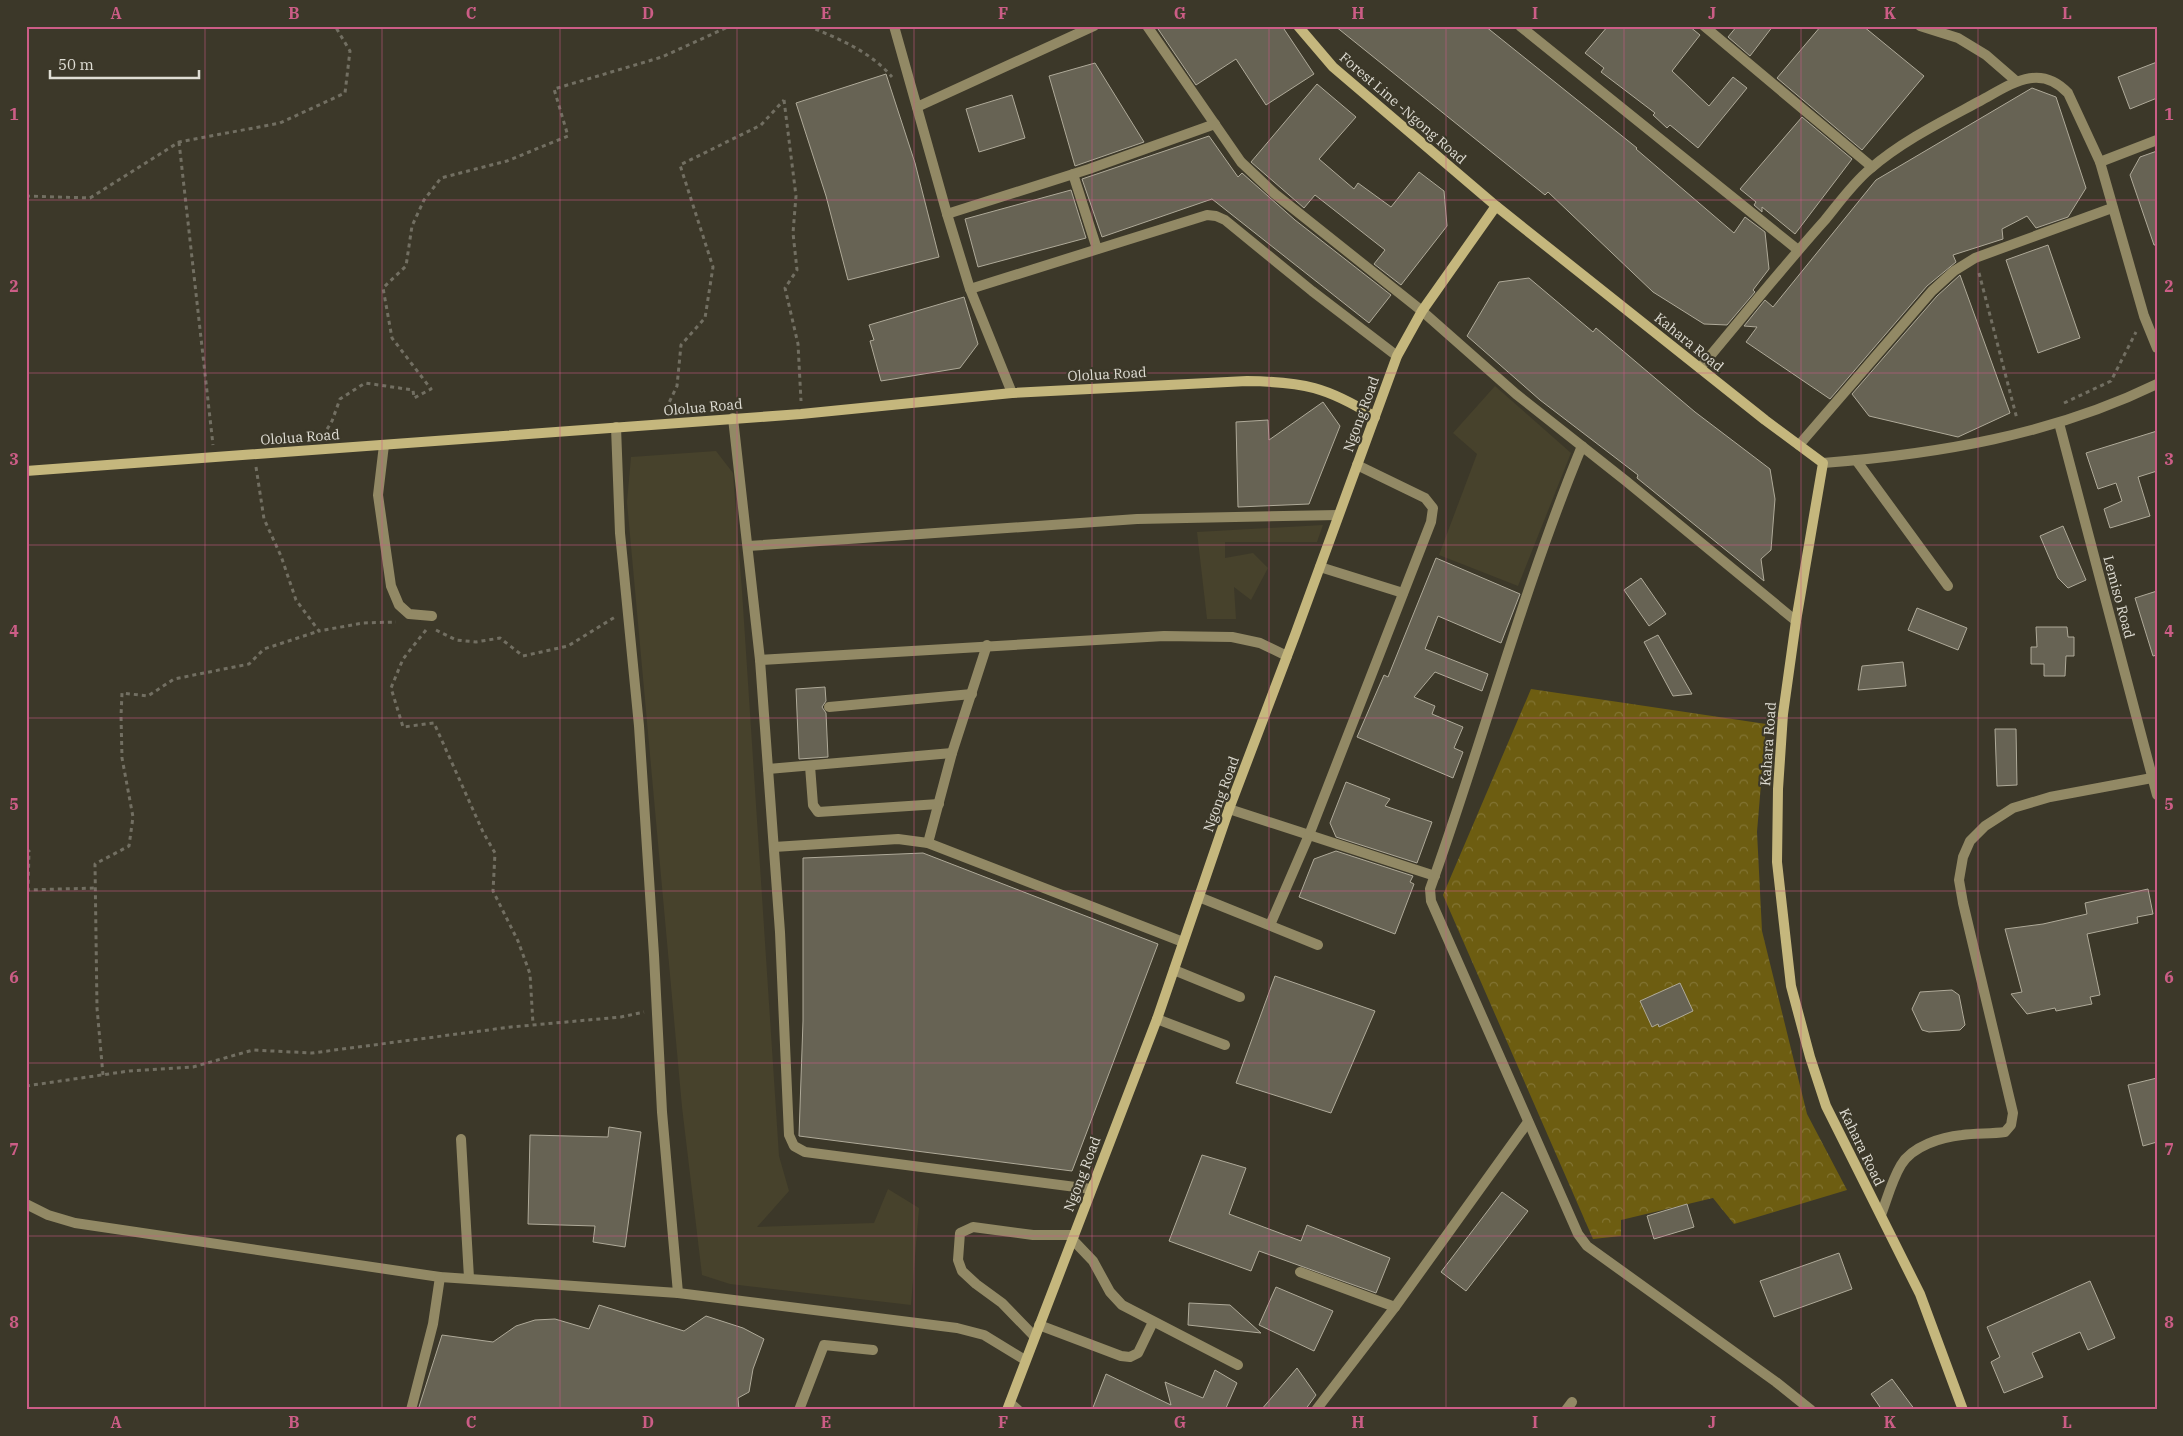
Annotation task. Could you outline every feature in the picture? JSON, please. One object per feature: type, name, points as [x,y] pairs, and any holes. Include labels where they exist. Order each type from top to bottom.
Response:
[{"type":"street","points":[[894,26],[970,289],[1012,393]]},
{"type":"street","points":[[917,106],[1094,26]]},
{"type":"street","points":[[1147,26],[1241,162],[1275,194],[1422,311],[1516,394],[1796,621]]},
{"type":"street","points":[[1520,26],[1798,250]]},
{"type":"street","points":[[1704,26],[1872,167]]},
{"type":"street","points":[[1920,26],[1958,38],[1986,56],[2016,82]]},
{"type":"street","name":"Forest Line -Ngong Road","points":[[1301,28],[1333,67],[1496,206]]},
{"type":"street","points":[[1700,368],[1798,250],[1872,167],[1933,127],[2016,82],[2034,77],[2050,79],[2068,93],[2100,162],[2144,316],[2157,348]]},
{"type":"street","points":[[947,214],[1073,174],[1215,124]]},
{"type":"street","points":[[2100,162],[2157,140]]},
{"type":"street","points":[[1073,174],[1097,249]]},
{"type":"street","name":"Ngong Road","points":[[1011,1408],[1025,1360],[1157,1019],[1229,809],[1397,356],[1422,311],[1496,206]]},
{"type":"street","name":"Kahara Road","points":[[1496,206],[1823,463],[1796,621],[1783,714],[1778,789],[1777,862],[1791,986],[1810,1057],[1826,1106],[1920,1294],[1963,1410]]},
{"type":"street","points":[[1799,445],[1932,291],[1954,271],[1975,258],[2112,208]]},
{"type":"street","points":[[970,289],[1198,217],[1216,216],[1225,220],[1312,291],[1397,356]]},
{"type":"street","name":"Ololua Road","points":[[26,471],[801,414],[1012,393],[1238,382],[1283,382],[1316,387],[1346,400],[1375,418]]},
{"type":"street","points":[[1823,463],[1919,453],[2019,434],[2060,423],[2133,396],[2157,384]]},
{"type":"street","points":[[733,418],[760,660],[780,932],[789,1135],[794,1146],[805,1152],[1091,1189]]},
{"type":"street","name":"Lemiso Road","points":[[2060,423],[2157,796]]},
{"type":"street","points":[[616,427],[620,533],[639,726],[662,1112],[678,1294]]},
{"type":"street","points":[[384,445],[378,495],[391,586],[400,605],[409,614],[432,616]]},
{"type":"street","points":[[1582,446],[1562,494],[1514,631],[1430,888],[1431,901],[1578,1234],[1587,1246],[1776,1382],[1811,1410]]},
{"type":"street","points":[[1856,460],[1948,586]]},
{"type":"street","points":[[1270,925],[1309,835],[1431,522],[1433,508],[1425,498],[1357,465]]},
{"type":"street","points":[[748,546],[1137,519],[1338,515]]},
{"type":"street","points":[[1320,567],[1403,594]]},
{"type":"street","points":[[760,660],[987,645],[1164,636],[1232,637],[1260,643],[1287,656]]},
{"type":"street","points":[[928,843],[952,752],[987,645]]},
{"type":"street","points":[[829,707],[972,694]]},
{"type":"street","points":[[768,769],[952,752]]},
{"type":"street","points":[[810,766],[813,805],[818,812],[939,804]]},
{"type":"street","points":[[1880,1215],[1902,1162],[1914,1152],[1934,1141],[1962,1135],[2005,1132],[2011,1125],[2013,1113],[1979,974],[1959,880],[1963,857],[1970,841],[1986,826],[2013,808],[2050,797],[2152,778]]},
{"type":"street","points":[[1229,809],[1435,876]]},
{"type":"street","points":[[774,847],[913,839],[928,843],[1183,942]]},
{"type":"street","points":[[1199,897],[1318,945]]},
{"type":"street","points":[[1174,970],[1240,997]]},
{"type":"street","points":[[1157,1019],[1225,1045]]},
{"type":"street","points":[[1316,1410],[1395,1308],[1528,1122]]},
{"type":"street","points":[[462,1139],[469,1278]]},
{"type":"street","points":[[26,1204],[48,1215],[75,1223],[440,1277],[678,1294],[958,1328],[984,1335],[1025,1360]]},
{"type":"street","points":[[1034,1336],[1002,1303],[962,1271],[958,1260],[960,1233],[973,1227],[1032,1235],[1073,1237],[1093,1261],[1110,1292],[1122,1305],[1238,1364]]},
{"type":"street","points":[[1300,1272],[1395,1308]]},
{"type":"street","points":[[411,1410],[433,1324],[440,1277]]},
{"type":"street","points":[[1039,1325],[1121,1356],[1130,1357],[1138,1353],[1154,1322]]},
{"type":"street","points":[[798,1410],[824,1345],[873,1350]]},
{"type":"path","points":[[26,196],[90,198],[178,142],[280,123],[345,93],[350,51],[335,26]]},
{"type":"path","points":[[314,450],[332,421],[340,399],[365,383],[413,390],[414,398],[431,389],[392,338],[384,288],[406,266],[412,226],[424,200],[440,178],[507,161],[568,136],[554,89],[662,57],[730,26]]},
{"type":"path","points":[[808,26],[850,43],[886,70],[898,84]]},
{"type":"path","points":[[658,425],[677,386],[681,345],[705,318],[713,267],[680,165],[760,125],[784,100],[796,196],[794,233],[797,270],[785,288],[798,344],[801,414]]},
{"type":"path","points":[[178,142],[215,457]]},
{"type":"path","points":[[1975,258],[2019,434]]},
{"type":"path","points":[[2057,407],[2111,381],[2144,316]]},
{"type":"path","points":[[428,628],[403,659],[391,688],[403,727],[434,723],[483,832],[495,853],[493,891],[518,941],[530,974],[533,1024]]},
{"type":"path","points":[[103,1075],[97,1008],[95,864],[129,846],[133,816],[122,758],[122,693],[148,696],[174,679],[248,664],[264,650],[319,631]]},
{"type":"path","points":[[26,852],[29,852],[28,890],[95,888]]},
{"type":"path","points":[[26,1086],[129,1071],[193,1067],[253,1050],[312,1053],[533,1024],[621,1016],[648,1011],[657,1003]]},
{"type":"shaded area","points":[[1495,386],[1571,453],[1518,586],[1439,555],[1477,454],[1453,433]]},
{"type":"shaded area","points":[[716,451],[733,473],[779,1156],[789,1191],[757,1227],[874,1223],[888,1189],[919,1208],[911,1305],[730,1284],[702,1275],[682,1107],[627,502],[631,457]]},
{"type":"shaded area","points":[[1323,525],[1317,542],[1225,542],[1225,558],[1253,553],[1268,568],[1251,600],[1234,587],[1236,619],[1207,619],[1197,532]]},
{"type":"green space","points":[[1531,689],[1766,724],[1757,832],[1762,931],[1807,1114],[1847,1190],[1734,1224],[1713,1198],[1621,1220],[1621,1236],[1593,1239],[1443,895]]},
{"type":"building","points":[[1156,26],[1282,26],[1314,74],[1266,105],[1236,59],[1196,85]]},
{"type":"building","points":[[1335,26],[1485,26],[1637,148],[1734,233],[1745,217],[1765,232],[1769,269],[1753,290],[1755,292],[1727,325],[1704,324],[1653,292],[1548,192],[1545,195]]},
{"type":"building","points":[[1608,26],[1689,26],[1700,35],[1672,71],[1709,106],[1733,77],[1747,88],[1698,148],[1670,125],[1667,128],[1653,115],[1655,113],[1601,72],[1604,68],[1585,53]]},
{"type":"building","points":[[1737,26],[1773,26],[1750,56],[1728,37]]},
{"type":"building","points":[[1821,26],[1863,26],[1924,76],[1862,150],[1777,78]]},
{"type":"building","points":[[2157,62],[2157,98],[2130,109],[2118,77]]},
{"type":"building","points":[[1095,63],[1144,142],[1075,166],[1049,76]]},
{"type":"building","points":[[886,74],[915,163],[939,257],[848,280],[826,196],[796,103]]},
{"type":"building","points":[[1317,84],[1356,117],[1319,159],[1354,189],[1358,183],[1391,207],[1419,172],[1444,191],[1447,226],[1401,285],[1374,264],[1385,250],[1315,195],[1304,208],[1251,162]]},
{"type":"building","points":[[2032,88],[2056,97],[2086,188],[2068,217],[2036,228],[2027,216],[2002,229],[2003,239],[1953,255],[1956,262],[1927,286],[1830,399],[1746,342],[1757,327],[1744,326],[1765,300],[1773,307],[1876,180]]},
{"type":"building","points":[[1012,95],[1025,138],[979,152],[966,109]]},
{"type":"building","points":[[1802,117],[1852,159],[1795,234],[1762,207],[1762,212],[1754,205],[1756,202],[1740,189]]},
{"type":"building","points":[[1209,136],[1238,177],[1242,173],[1295,220],[1391,295],[1369,323],[1212,199],[1102,237],[1082,179]]},
{"type":"building","points":[[2157,151],[2157,245],[2154,245],[2130,175],[2140,157]]},
{"type":"building","points":[[1071,190],[1086,238],[978,267],[965,219]]},
{"type":"building","points":[[2048,245],[2080,338],[2038,353],[2006,260]]},
{"type":"building","points":[[1960,275],[2010,413],[1958,437],[1869,416],[1852,394],[1937,296]]},
{"type":"building","points":[[1529,278],[1593,332],[1596,328],[1695,412],[1770,469],[1775,499],[1771,550],[1761,559],[1764,581],[1637,478],[1638,475],[1540,400],[1467,336],[1499,282]]},
{"type":"building","points":[[964,297],[978,344],[960,368],[881,381],[870,341],[874,340],[869,325]]},
{"type":"building","points":[[1323,402],[1340,426],[1309,504],[1238,507],[1236,422],[1268,420],[1269,440]]},
{"type":"building","points":[[2157,431],[2157,471],[2138,477],[2150,516],[2110,528],[2104,509],[2122,501],[2116,483],[2098,489],[2086,453]]},
{"type":"building","points":[[2063,526],[2086,580],[2068,588],[2058,578],[2040,536]]},
{"type":"building","points":[[1436,558],[1520,594],[1501,643],[1438,616],[1425,649],[1488,674],[1482,691],[1435,672],[1414,697],[1435,706],[1432,714],[1463,727],[1454,748],[1463,752],[1453,778],[1357,737],[1384,675],[1388,677]]},
{"type":"building","points":[[1641,578],[1666,614],[1649,626],[1624,590]]},
{"type":"building","points":[[2157,591],[2157,655],[2153,656],[2135,598]]},
{"type":"building","points":[[1917,608],[1967,628],[1958,650],[1908,630]]},
{"type":"building","points":[[2036,627],[2067,627],[2068,637],[2074,637],[2074,656],[2066,656],[2065,676],[2044,676],[2044,664],[2031,664],[2031,647],[2037,647]]},
{"type":"building","points":[[1658,635],[1692,694],[1673,696],[1644,642]]},
{"type":"building","points":[[1903,662],[1906,686],[1858,690],[1862,666]]},
{"type":"building","points":[[825,687],[826,701],[822,707],[826,713],[828,757],[799,759],[796,689]]},
{"type":"building","points":[[1995,729],[2016,729],[2017,785],[1997,786]]},
{"type":"building","points":[[1346,782],[1390,799],[1385,806],[1432,822],[1417,863],[1336,837],[1330,823]]},
{"type":"building","points":[[1336,851],[1413,876],[1410,882],[1414,884],[1395,934],[1299,897],[1314,859]]},
{"type":"building","points":[[923,853],[1158,944],[1072,1171],[799,1136],[803,1021],[803,858]]},
{"type":"building","points":[[2148,889],[2153,914],[2137,917],[2138,923],[2087,934],[2100,995],[2090,997],[2092,1004],[2056,1011],[2055,1008],[2027,1014],[2011,994],[2022,992],[2005,929],[2043,924],[2087,914],[2085,903]]},
{"type":"building","points":[[1275,976],[1375,1011],[1331,1113],[1236,1083]]},
{"type":"building","points":[[1680,983],[1693,1011],[1659,1027],[1658,1024],[1652,1027],[1640,1001]]},
{"type":"building","points":[[1952,990],[1959,995],[1965,1025],[1960,1030],[1929,1032],[1922,1030],[1912,1009],[1920,992]]},
{"type":"building","points":[[2157,1078],[2157,1142],[2143,1146],[2128,1085]]},
{"type":"building","points":[[609,1127],[641,1132],[625,1247],[593,1242],[595,1226],[528,1224],[530,1135],[608,1137]]},
{"type":"building","points":[[1202,1155],[1246,1168],[1229,1214],[1301,1241],[1307,1225],[1390,1258],[1376,1293],[1259,1251],[1251,1271],[1169,1241]]},
{"type":"building","points":[[1502,1192],[1528,1211],[1466,1291],[1441,1272]]},
{"type":"building","points":[[1687,1204],[1694,1227],[1654,1239],[1647,1216]]},
{"type":"building","points":[[1839,1253],[1852,1289],[1774,1317],[1760,1281]]},
{"type":"building","points":[[2090,1281],[2115,1338],[2088,1350],[2080,1332],[2032,1353],[2043,1377],[2004,1393],[1991,1362],[2000,1357],[1987,1327]]},
{"type":"building","points":[[1276,1287],[1333,1311],[1314,1351],[1259,1325]]},
{"type":"building","points":[[1189,1303],[1230,1305],[1261,1333],[1188,1325]]},
{"type":"building","points":[[599,1305],[684,1331],[706,1316],[743,1328],[764,1339],[753,1369],[749,1392],[738,1398],[739,1410],[418,1410],[442,1335],[493,1342],[516,1326],[535,1320],[555,1319],[589,1329]]},
{"type":"building","points":[[1297,1368],[1316,1395],[1305,1410],[1261,1410]]},
{"type":"building","points":[[1215,1370],[1237,1383],[1226,1408],[1230,1410],[1092,1410],[1106,1374],[1171,1405],[1165,1382],[1203,1398]]},
{"type":"building","points":[[1892,1379],[1915,1410],[1882,1410],[1871,1394]]}]
